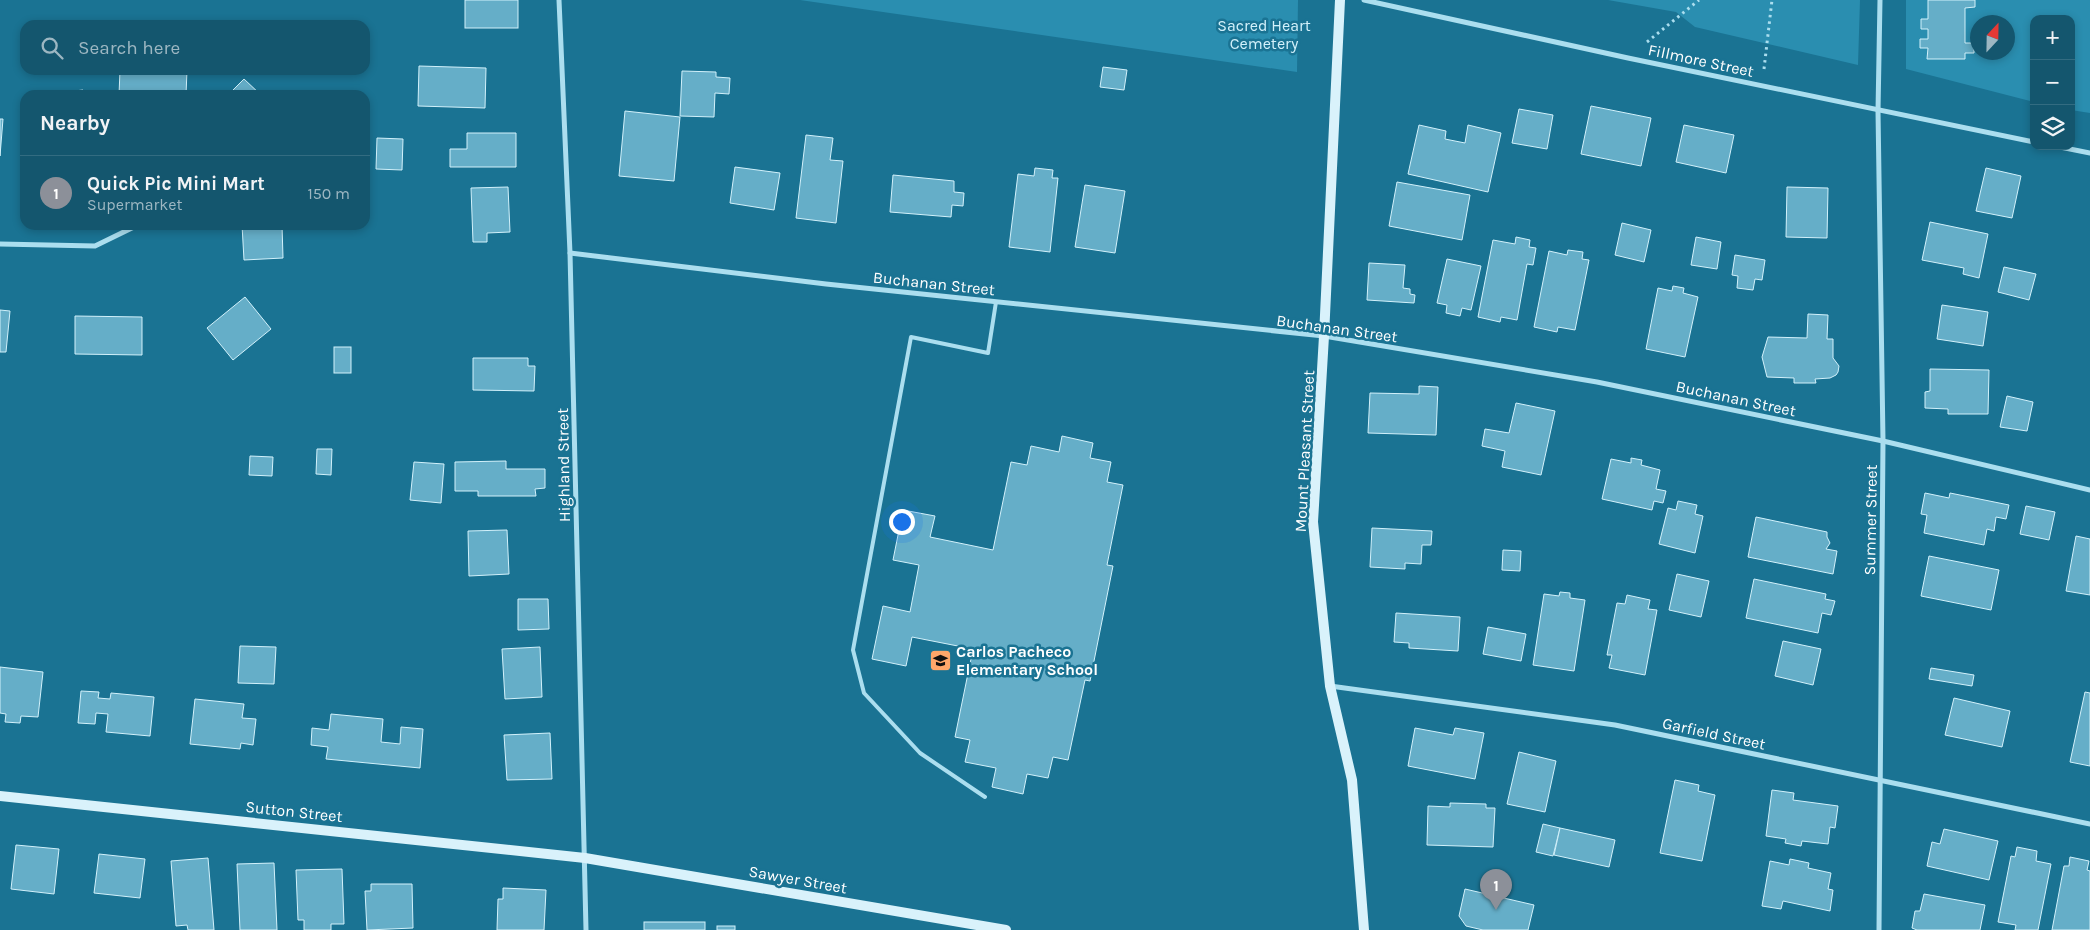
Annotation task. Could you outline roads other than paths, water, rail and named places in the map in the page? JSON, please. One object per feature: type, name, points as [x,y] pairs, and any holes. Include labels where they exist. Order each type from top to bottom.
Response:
[{"type":"street","name":"Highland Street","points":[[559,0],[570,253],[586,930]]},
{"type":"street","name":"Mount Pleasant Street","points":[[1340,0],[1324,336],[1312,522],[1330,686],[1352,780],[1364,930]]},
{"type":"street","name":"Fillmore Street","points":[[1364,0],[1628,58],[2030,141]]},
{"type":"street","name":"Summer Street","points":[[1879,930],[1883,441],[1878,111],[1880,0]]},
{"type":"street","points":[[2075,150],[2090,153]]},
{"type":"street","points":[[0,244],[95,246],[128,230]]},
{"type":"street","name":"Buchanan Street","points":[[570,253],[817,283],[1324,336],[1597,382],[1883,441],[2090,490]]},
{"type":"street","name":"Garfield Street","points":[[1330,686],[1615,725],[2090,824]]},
{"type":"street","name":"Sutton Street","points":[[0,796],[584,858]]},
{"type":"street","name":"Sawyer Street","points":[[584,858],[1006,930]]},
{"type":"lane","points":[[986,797],[920,753],[864,693],[853,650],[911,337],[988,353],[996,302]]},
{"type":"place","name":"Carlos Pacheco Elementary School","points":[[940,660]]},
{"type":"place","name":"Quick Pic Mini Mart","points":[[1496,910]]},
{"type":"park label","name":"Sacred Heart Cemetery","points":[[1264,34]]}]
